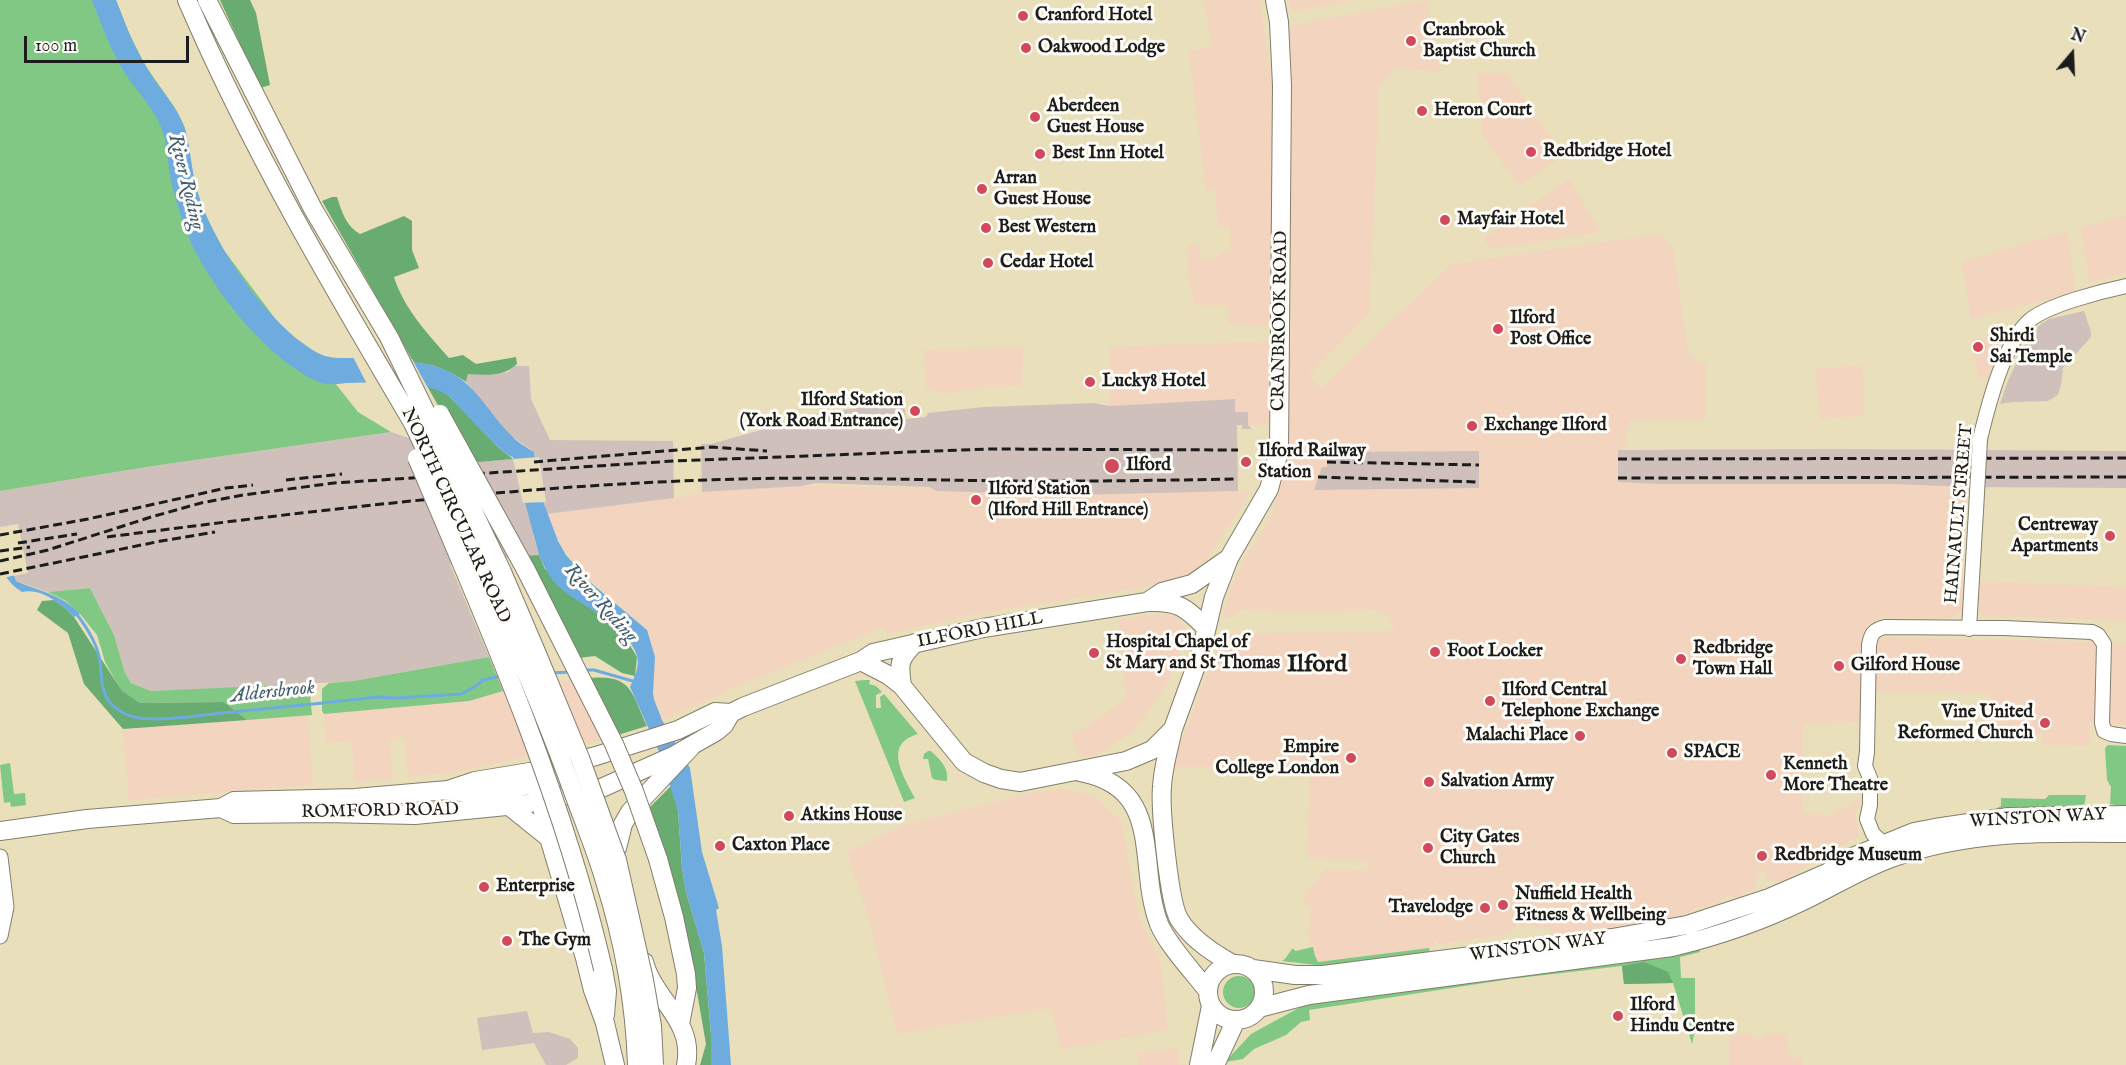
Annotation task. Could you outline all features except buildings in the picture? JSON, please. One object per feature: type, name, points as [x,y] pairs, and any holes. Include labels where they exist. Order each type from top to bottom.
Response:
[{"type":"main road","name":"NORTH CIRCULAR ROAD","points":[[187,0],[295,219],[413,423],[523,661],[562,759],[604,879],[619,932],[629,982],[637,1065]]},
{"type":"main road","name":"NORTH CIRCULAR ROAD","points":[[207,0],[314,209],[389,337],[502,572],[584,768],[617,860],[644,980],[654,1065]]},
{"type":"main road","name":"CRANBROOK ROAD","points":[[1231,963],[1202,943],[1178,918],[1172,894],[1162,804],[1164,773],[1173,729],[1201,652],[1205,627],[1214,597],[1229,558],[1269,489],[1279,451],[1282,85],[1279,22],[1275,0]]},
{"type":"main road","points":[[389,337],[456,441],[536,590],[614,744],[634,791],[658,860],[682,956],[687,988],[681,1024]]},
{"type":"main road","points":[[369,349],[385,392],[412,446],[528,729],[591,917],[607,991],[604,1023]]},
{"type":"main road","name":"ILFORD HILL","points":[[537,784],[627,747],[678,730],[715,712],[731,713],[861,661],[873,653],[983,628],[1147,602],[1162,592],[1192,584],[1229,558]]},
{"type":"main road","points":[[1147,602],[1178,604],[1188,610],[1205,627]]},
{"type":"main road","points":[[902,686],[899,668],[901,660],[915,644]]},
{"type":"main road","points":[[861,661],[888,675],[902,686],[953,748],[972,767],[1000,779],[1020,782],[1126,760],[1152,750],[1173,729]]},
{"type":"main road","name":"ILFORD HILL","points":[[597,790],[691,747],[717,731],[724,725],[731,713]]},
{"type":"main road","points":[[617,848],[623,824],[635,806],[691,747]]},
{"type":"main road","points":[[1075,771],[1112,782],[1125,791],[1138,812],[1144,832],[1155,912],[1161,928],[1209,999],[1221,1016],[1236,1020],[1253,1015],[1263,998],[1264,989],[1259,975],[1253,969],[1231,963],[1212,976],[1209,999],[1200,1065]]},
{"type":"main road","points":[[615,1065],[549,838],[537,784],[584,772],[592,777],[617,848],[645,966],[681,1024],[688,1043],[686,1065]]},
{"type":"main road","name":"ROMFORD ROAD","points":[[0,831],[87,819],[221,808],[234,801],[355,798],[448,790],[476,795],[537,784]]},
{"type":"main road","name":"ROMFORD ROAD","points":[[221,808],[234,814],[415,815],[527,804],[537,784]]},
{"type":"main road","points":[[508,805],[549,838]]},
{"type":"main road","name":"WINSTON WAY","points":[[1253,969],[1296,975],[1323,975],[1648,933],[1707,920],[1770,898],[1827,873],[1850,858],[1925,830],[1982,820],[2046,815],[2126,815]]},
{"type":"main road","name":"WINSTON WAY","points":[[1259,1008],[1309,995],[1672,947],[1694,942],[1730,932],[1774,915],[1859,870],[1938,844],[1985,835],[2018,833],[2126,833]]},
{"type":"main road","points":[[0,857],[6,907],[0,936]]},
{"type":"main road","points":[[1215,1065],[1236,1020]]},
{"type":"street","name":"HAINAULT STREET","points":[[1969,628],[1980,439],[2000,373],[2017,336],[2029,321],[2047,309],[2126,286]]},
{"type":"street","points":[[1884,844],[1873,834],[1867,819],[1870,805],[1870,778],[1865,766],[1869,645],[1874,631],[1884,627],[2092,632],[2102,640],[2104,651],[2102,723],[2104,731],[2126,736]]},
{"type":"shaded area","points":[[1198,0],[1258,0],[1260,3],[1273,88],[1271,321],[1268,326],[1228,324],[1229,305],[1195,305],[1189,280],[1187,244],[1201,245],[1200,259],[1218,259],[1219,252],[1231,251],[1230,227],[1218,226],[1215,190],[1206,190],[1189,51],[1212,47],[1204,1]]},
{"type":"shaded area","points":[[1289,0],[1349,0],[1292,12]]},
{"type":"shaded area","points":[[1427,0],[1440,72],[1394,68],[1379,88],[1369,314],[1309,375],[1321,388],[1452,264],[1652,235],[1661,237],[1673,248],[1688,352],[1695,361],[1706,364],[1705,419],[1629,421],[1618,482],[1894,484],[1968,487],[1962,548],[1964,605],[1961,611],[1948,618],[1880,617],[1870,622],[1862,637],[1876,640],[1886,637],[2126,643],[2126,725],[2090,723],[2090,746],[2042,745],[2042,734],[1990,732],[1990,693],[1862,691],[1861,722],[1803,724],[1803,812],[1828,816],[1860,799],[1856,811],[1856,822],[1860,835],[1830,853],[1813,853],[1812,863],[1783,881],[1766,880],[1766,871],[1757,871],[1756,891],[1742,891],[1739,897],[1727,896],[1722,899],[1718,907],[1695,907],[1691,912],[1683,914],[1683,917],[1656,924],[1654,919],[1633,926],[1632,924],[1593,932],[1592,930],[1553,938],[1549,927],[1540,928],[1518,924],[1510,933],[1504,935],[1438,944],[1438,940],[1434,940],[1434,947],[1318,962],[1313,945],[1311,945],[1308,927],[1311,926],[1312,910],[1303,902],[1326,869],[1365,870],[1368,868],[1368,861],[1307,858],[1309,768],[1261,775],[1225,767],[1174,767],[1175,757],[1223,634],[1394,631],[1390,616],[1377,610],[1301,612],[1240,610],[1234,617],[1224,618],[1222,615],[1245,558],[1270,519],[1280,486],[1282,470],[1288,383],[1290,278],[1289,26]]},
{"type":"shaded area","points":[[1477,73],[1507,73],[1563,156],[1519,186],[1483,135]]},
{"type":"shaded area","points":[[1569,179],[1601,232],[1492,249],[1483,239]]},
{"type":"shaded area","points":[[2126,216],[2126,272],[2090,283],[2081,228]]},
{"type":"shaded area","points":[[2067,231],[2076,292],[1971,319],[1962,262]]},
{"type":"shaded area","points":[[2084,311],[2091,337],[2063,368],[2058,395],[2048,401],[2000,404],[2029,336],[2049,319]]},
{"type":"shaded area","points":[[1996,335],[1999,337],[1992,368],[1987,378],[1978,377],[1972,340]]},
{"type":"shaded area","points":[[1270,341],[1272,345],[1270,425],[1248,425],[1235,413],[1234,399],[1110,406],[1110,347]]},
{"type":"shaded area","points":[[1023,348],[1022,386],[982,387],[945,394],[926,387],[924,350]]},
{"type":"shaded area","points":[[1863,365],[1864,416],[1820,419],[1815,369]]},
{"type":"shaded area","points":[[514,366],[529,366],[531,399],[550,440],[673,441],[674,498],[547,514],[544,502],[533,535],[539,555],[450,564],[489,657],[353,681],[151,691],[131,683],[125,673],[114,635],[90,588],[48,592],[16,581],[13,576],[28,573],[18,524],[0,527],[0,491],[153,466],[391,432],[479,462],[535,457],[534,452],[510,435],[466,382],[468,374],[508,372]]},
{"type":"shaded area","points":[[902,390],[906,419],[926,417],[928,413],[984,407],[1093,403],[1110,406],[1235,399],[1235,412],[1248,412],[1248,425],[1252,429],[1242,429],[1242,425],[1237,425],[1238,491],[1072,495],[937,491],[929,487],[816,483],[802,486],[702,492],[701,444],[711,444],[821,413],[878,405]]},
{"type":"shaded area","points":[[1340,449],[1341,452],[1479,451],[1479,488],[1314,490],[1322,467],[1327,467],[1327,454]]},
{"type":"shaded area","points":[[1618,450],[2126,451],[2126,488],[1618,482]]},
{"type":"shaded area","points":[[802,486],[1250,492],[1206,560],[1191,575],[1174,582],[970,615],[888,634],[882,628],[728,690],[665,719],[661,716],[653,693],[653,649],[647,630],[579,570],[558,541],[547,514],[674,498],[702,492]]},
{"type":"shaded area","points":[[1979,581],[2126,587],[2126,621],[1982,616],[1978,608]]},
{"type":"shaded area","points":[[1165,614],[1178,617],[1185,627],[1176,663],[1162,693],[1134,730],[1098,755],[1078,756],[1071,733],[1084,729],[1126,698],[1118,619]]},
{"type":"shaded area","points":[[575,679],[602,740],[456,772],[408,777],[405,738],[390,739],[392,779],[355,782],[352,741],[326,743],[324,714],[469,701],[503,691]]},
{"type":"shaded area","points":[[308,715],[313,785],[129,800],[123,729]]},
{"type":"shaded area","points":[[1063,789],[1094,795],[1122,822],[1138,916],[1161,964],[1168,1030],[1062,1049],[1051,1008],[897,1034],[870,921],[847,852],[906,824],[1035,792]]},
{"type":"shaded area","points":[[527,1011],[533,1033],[549,1032],[570,1039],[578,1048],[578,1058],[566,1065],[546,1065],[534,1043],[482,1050],[477,1018]]},
{"type":"shaded area","points":[[1729,1033],[1753,1033],[1753,1038],[1762,1039],[1763,1033],[1787,1033],[1789,1057],[1802,1058],[1802,1065],[1729,1065]]},
{"type":"shaded area","points":[[1175,1048],[1178,1052],[1179,1065],[1139,1065],[1137,1053]]},
{"type":"green space","points":[[0,0],[116,0],[145,65],[175,108],[185,128],[195,185],[203,211],[223,249],[277,321],[290,335],[304,344],[358,412],[391,432],[153,466],[0,491]]},
{"type":"green space","points":[[220,0],[250,0],[256,13],[270,85],[260,88]]},
{"type":"green space","points":[[337,197],[348,223],[360,234],[404,216],[412,221],[412,250],[419,268],[394,277],[410,310],[449,358],[463,355],[476,364],[516,357],[517,364],[500,373],[468,374],[466,382],[441,368],[414,363],[322,201]]},
{"type":"green space","points":[[427,386],[449,396],[498,447],[513,459],[479,462],[468,458]]},
{"type":"green space","points":[[539,555],[545,569],[625,637],[637,657],[635,676],[622,673],[595,656],[579,658],[524,556]]},
{"type":"green space","points":[[90,588],[114,635],[125,673],[131,683],[151,691],[309,684],[312,715],[247,720],[224,702],[140,703],[122,692],[105,662],[97,635],[80,614],[66,601],[48,592]]},
{"type":"green space","points":[[54,600],[74,617],[122,691],[140,703],[224,702],[247,720],[123,729],[84,684],[68,633],[37,610],[42,601]]},
{"type":"green space","points":[[489,657],[503,691],[469,701],[324,714],[322,711],[322,689],[329,683],[353,681]]},
{"type":"green space","points":[[591,678],[615,679],[623,683],[634,696],[647,726],[618,735]]},
{"type":"green space","points":[[870,680],[869,684],[876,686],[882,692],[876,695],[876,708],[881,708],[880,697],[884,694],[918,734],[907,739],[901,745],[898,753],[902,771],[915,798],[904,802],[855,681]]},
{"type":"green space","points":[[2108,745],[2126,746],[2126,807],[2110,804],[2111,787],[2107,780],[2105,748]]},
{"type":"green space","points":[[931,751],[943,764],[947,772],[947,781],[932,778],[928,759],[923,759],[924,754]]},
{"type":"green space","points":[[10,763],[14,794],[25,793],[26,805],[11,807],[10,802],[4,803],[0,765]]},
{"type":"green space","points":[[671,786],[678,811],[686,892],[704,953],[711,1034],[711,1065],[700,1065],[706,1044],[691,958],[649,808]]},
{"type":"green space","points":[[2049,795],[2086,795],[2084,806],[1991,811],[2001,806],[2001,798],[2045,799]]},
{"type":"green space","points":[[1313,947],[1318,962],[1429,948],[1430,953],[1325,966],[1282,961],[1292,949],[1295,951]]},
{"type":"green space","points":[[1699,948],[1700,952],[1680,957],[1681,978],[1695,978],[1695,1030],[1692,1044],[1673,983],[1624,984],[1622,966],[1510,979],[1309,1010],[1310,1020],[1301,1022],[1286,1035],[1254,1049],[1243,1059],[1225,1062],[1251,1034],[1306,1004]]},
{"type":"green space","points":[[1644,962],[1668,972],[1673,983],[1624,984],[1622,966]]},
{"type":"green space","points":[[1239,976],[1250,981],[1255,992],[1250,1003],[1239,1008],[1228,1003],[1223,992],[1228,981]]},
{"type":"water","name":"River Roding","points":[[92,0],[116,0],[141,58],[181,119],[187,135],[196,186],[214,231],[228,256],[262,304],[301,342],[324,356],[392,359],[419,363],[444,369],[462,380],[477,394],[514,438],[534,452],[540,493],[558,541],[566,555],[590,582],[647,630],[655,657],[654,699],[662,720],[690,768],[702,852],[719,908],[716,910],[722,946],[731,1065],[711,1065],[711,1034],[704,953],[686,892],[678,811],[660,754],[630,687],[638,664],[632,644],[614,625],[568,594],[552,579],[539,555],[513,457],[491,440],[449,396],[426,386],[400,382],[320,383],[279,356],[244,322],[215,284],[192,245],[173,189],[161,127],[118,62]]},
{"type":"water","points":[[0,537],[16,581],[58,597],[80,614],[74,617],[51,598],[36,592],[22,592],[15,587],[3,569]]},
{"type":"pier","points":[[352,355],[412,359],[429,390],[368,386]]},
{"type":"pier","points":[[539,457],[546,502],[523,503],[513,459]]},
{"type":"pier","points":[[0,534],[3,536],[16,575],[3,578],[0,571]]},
{"type":"waterway","name":"Aldersbrook","points":[[75,612],[94,641],[107,699],[120,711],[139,718],[180,718],[377,697],[461,694],[483,680],[500,676]]},
{"type":"waterway","name":"Aldersbrook","points":[[585,670],[594,670],[636,682]]},
{"type":"waterway","name":"Aldersbrook","points":[[552,673],[569,672]]},
{"type":"railway","points":[[534,462],[712,447],[767,451]]},
{"type":"railway","points":[[0,561],[48,550],[201,503],[334,483],[674,461],[989,449],[1238,450]]},
{"type":"railway","points":[[1618,459],[2126,458]]},
{"type":"railway","points":[[1327,462],[1479,465]]},
{"type":"railway","points":[[286,480],[342,474]]},
{"type":"railway","points":[[1318,477],[1479,482]]},
{"type":"railway","points":[[1618,478],[2126,477]]},
{"type":"railway","points":[[107,537],[265,517],[583,486],[783,478],[1026,481],[1238,479]]},
{"type":"railway","points":[[0,535],[88,519],[226,488],[253,485]]},
{"type":"railway","points":[[0,574],[215,532]]},
{"type":"railway","points":[[18,543],[77,534]]},
{"type":"railway","points":[[0,551],[30,547]]},
{"type":"place","name":"Cranford Hotel","points":[[1023,16]]},
{"type":"place","name":"Cranbrook Baptist Church","points":[[1411,41]]},
{"type":"place","name":"Oakwood Lodge","points":[[1026,48]]},
{"type":"place","name":"Heron Court","points":[[1422,111]]},
{"type":"place","name":"Aberdeen Guest House","points":[[1035,117]]},
{"type":"place","name":"Redbridge Hotel","points":[[1531,152]]},
{"type":"place","name":"Best Inn Hotel","points":[[1040,154]]},
{"type":"place","name":"Arran Guest House","points":[[982,189]]},
{"type":"place","name":"Mayfair Hotel","points":[[1445,220]]},
{"type":"place","name":"Best Western","points":[[986,228]]},
{"type":"place","name":"Cedar Hotel","points":[[988,263]]},
{"type":"place","name":"Ilford Post Office","points":[[1498,329]]},
{"type":"place","name":"Shirdi Sai Temple","points":[[1978,347]]},
{"type":"place","name":"Lucky8 Hotel","points":[[1090,382]]},
{"type":"place","name":"Ilford Station (York Road Entrance)","points":[[915,411]]},
{"type":"place","name":"Exchange Ilford","points":[[1472,426]]},
{"type":"place","name":"Ilford Railway Station","points":[[1246,462]]},
{"type":"place","name":"Ilford","points":[[1112,466]]},
{"type":"place","name":"Ilford Station (Ilford Hill Entrance)","points":[[976,500]]},
{"type":"place","name":"Centreway Apartments","points":[[2110,536]]},
{"type":"place","name":"Foot Locker","points":[[1435,652]]},
{"type":"place","name":"Hospital Chapel of St Mary and St Thomas","points":[[1094,653]]},
{"type":"place","name":"Redbridge Town Hall","points":[[1681,659]]},
{"type":"place","name":"Gilford House","points":[[1839,666]]},
{"type":"place","name":"Ilford Central Telephone Exchange","points":[[1490,701]]},
{"type":"place","name":"Vine United Reformed Church","points":[[2045,723]]},
{"type":"place","name":"Malachi Place","points":[[1580,736]]},
{"type":"place","name":"SPACE","points":[[1672,753]]},
{"type":"place","name":"Empire College London","points":[[1351,758]]},
{"type":"place","name":"Kenneth More Theatre","points":[[1771,775]]},
{"type":"place","name":"Salvation Army","points":[[1429,782]]},
{"type":"place","name":"Atkins House","points":[[789,816]]},
{"type":"place","name":"Caxton Place","points":[[720,846]]},
{"type":"place","name":"City Gates Church","points":[[1428,848]]},
{"type":"place","name":"Redbridge Museum","points":[[1762,856]]},
{"type":"place","name":"Enterprise","points":[[484,887]]},
{"type":"place","name":"Nuffield Health Fitness & Wellbeing","points":[[1503,905]]},
{"type":"place","name":"Travelodge","points":[[1485,908]]},
{"type":"place","name":"The Gym","points":[[507,941]]},
{"type":"place","name":"Ilford Hindu Centre","points":[[1618,1016]]},
{"type":"district","name":"Ilford","points":[[1317,666]]}]
